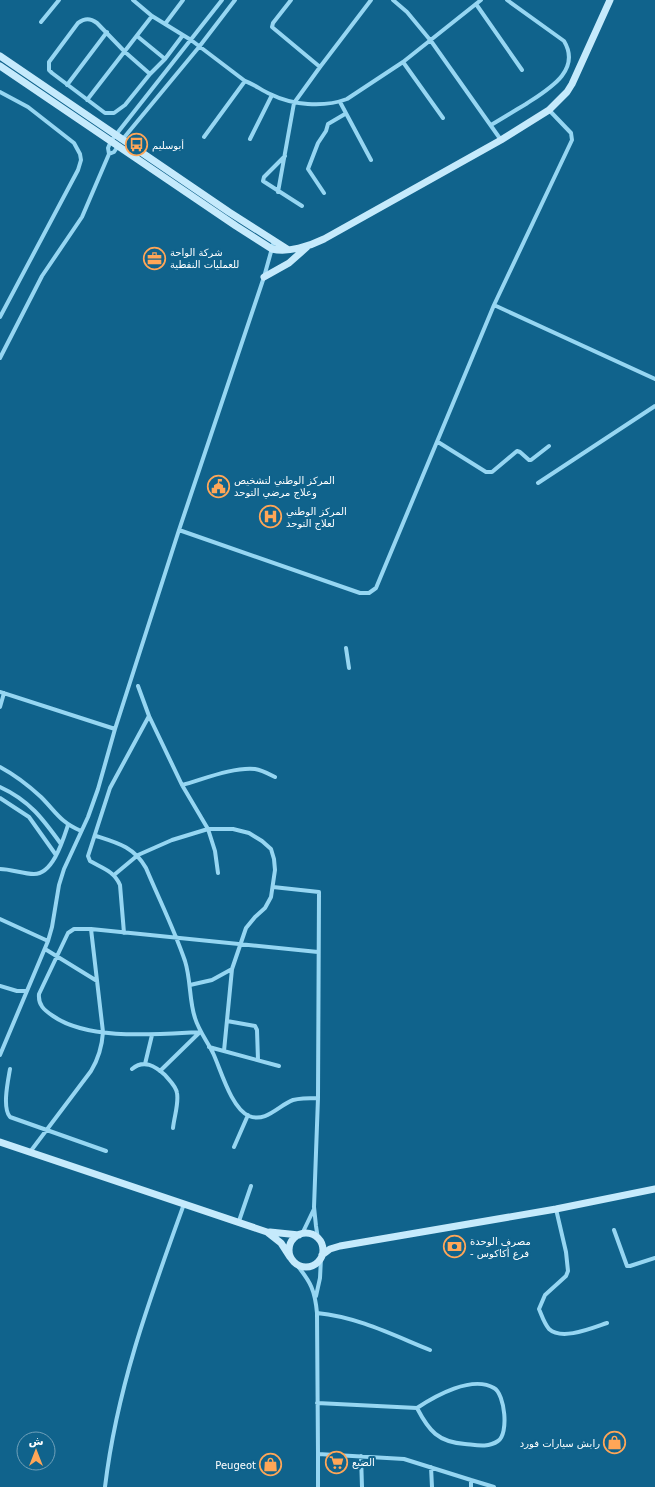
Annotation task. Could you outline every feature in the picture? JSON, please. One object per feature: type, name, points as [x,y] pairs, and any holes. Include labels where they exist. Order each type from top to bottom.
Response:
[{"type":"main road","points":[[264,277],[289,263],[307,247],[330,236],[501,140],[549,110],[567,92],[572,84],[610,0]]},
{"type":"main road","points":[[0,56],[272,249],[278,250],[307,247]]},
{"type":"main road","points":[[0,66],[113,137]]},
{"type":"main road","points":[[121,143],[287,249]]},
{"type":"main road","points":[[0,1142],[239,1221],[267,1232],[281,1243],[296,1264],[301,1266],[315,1265],[330,1249],[340,1246],[556,1209],[655,1189]]},
{"type":"main road","points":[[267,1232],[311,1234],[320,1241],[340,1246]]},
{"type":"main road","points":[[290,1257],[290,1244],[292,1240],[301,1234]]},
{"type":"main road","points":[[320,1241],[323,1251],[322,1256]]},
{"type":"street","points":[[41,22],[59,0]]},
{"type":"street","points":[[134,0],[152,16],[191,40],[245,81],[272,95],[294,103],[314,104],[340,102],[347,99],[403,62],[481,0]]},
{"type":"street","points":[[165,24],[183,0]]},
{"type":"street","points":[[0,358],[42,276],[82,217],[109,154],[108,148],[113,137],[222,0]]},
{"type":"street","points":[[109,154],[114,152],[235,0]]},
{"type":"street","points":[[291,0],[273,23],[272,27],[320,67]]},
{"type":"street","points":[[278,192],[294,103],[371,0]]},
{"type":"street","points":[[393,0],[407,12],[431,41],[492,125],[501,140]]},
{"type":"street","points":[[492,125],[554,84],[565,70],[570,55],[564,41],[507,0]]},
{"type":"street","points":[[476,4],[522,70]]},
{"type":"street","points":[[87,100],[152,16]]},
{"type":"street","points":[[150,74],[125,52],[98,23],[92,19],[82,20],[50,58],[49,62],[49,70],[52,73],[105,113],[110,114],[114,113],[125,105],[150,74],[165,59],[183,35]]},
{"type":"street","points":[[67,85],[107,32]]},
{"type":"street","points":[[137,36],[165,59]]},
{"type":"street","points":[[403,62],[443,118]]},
{"type":"street","points":[[204,137],[245,81]]},
{"type":"street","points":[[0,93],[28,107],[74,143],[80,154],[81,160],[71,183],[0,317]]},
{"type":"street","points":[[250,139],[272,95]]},
{"type":"street","points":[[340,102],[345,114],[371,160]]},
{"type":"street","points":[[179,530],[360,593],[369,593],[376,588],[494,305],[572,140],[571,133],[549,110]]},
{"type":"street","points":[[324,193],[308,169],[318,143],[326,131],[328,124],[345,114]]},
{"type":"street","points":[[284,156],[263,179],[264,183],[302,206]]},
{"type":"street","points":[[0,1055],[48,941],[61,877],[98,789],[115,729],[179,530],[264,277],[274,241]]},
{"type":"street","points":[[494,305],[655,379]]},
{"type":"street","points":[[538,482],[655,406]]},
{"type":"street","points":[[438,442],[489,473],[517,451],[531,460],[549,446]]},
{"type":"street","points":[[346,648],[349,668]]},
{"type":"street","points":[[138,686],[149,716],[182,785],[208,829],[215,851],[218,873]]},
{"type":"street","points":[[0,708],[2,693],[115,729]]},
{"type":"street","points":[[124,933],[120,884],[114,875],[90,861],[89,854],[96,836],[110,788],[149,716]]},
{"type":"street","points":[[0,767],[20,779],[31,788],[68,825],[81,831]]},
{"type":"street","points":[[182,785],[240,770],[255,769],[275,777]]},
{"type":"street","points":[[0,787],[24,801],[42,818],[61,844]]},
{"type":"street","points":[[0,798],[17,808],[34,824],[56,855]]},
{"type":"street","points":[[34,824],[42,818]]},
{"type":"street","points":[[0,869],[33,874],[39,874],[44,871],[49,867],[56,855],[68,825]]},
{"type":"street","points":[[114,875],[138,855],[172,840],[208,829],[233,829],[249,833],[271,849],[275,870],[273,887],[268,903],[249,923],[239,944],[232,969],[224,1051]]},
{"type":"street","points":[[96,836],[122,845],[138,855],[146,868],[176,938],[187,969],[192,1007],[201,1032],[230,1093],[239,1106],[248,1115],[263,1117],[292,1100],[318,1098]]},
{"type":"street","points":[[273,887],[319,892],[318,1098],[314,1206],[316,1226],[320,1241]]},
{"type":"street","points":[[0,919],[48,941]]},
{"type":"street","points":[[201,1032],[152,1035],[103,1032],[67,1024],[42,1008],[39,994],[56,956],[71,930],[78,928],[318,952]]},
{"type":"street","points":[[30,1152],[46,1129],[92,1071],[102,1049],[103,1032],[91,929]]},
{"type":"street","points":[[45,949],[97,980]]},
{"type":"street","points":[[190,984],[212,980],[232,969]]},
{"type":"street","points":[[0,986],[17,991],[26,991]]},
{"type":"street","points":[[227,1021],[256,1026],[258,1060]]},
{"type":"street","points":[[160,1071],[201,1032]]},
{"type":"street","points":[[145,1064],[152,1035]]},
{"type":"street","points":[[209,1047],[279,1066]]},
{"type":"street","points":[[132,1069],[138,1065],[145,1064],[153,1066],[173,1084],[177,1092],[178,1099],[173,1128]]},
{"type":"street","points":[[10,1069],[6,1107],[7,1114],[14,1119],[106,1151]]},
{"type":"street","points":[[234,1147],[248,1115]]},
{"type":"street","points":[[239,1221],[251,1186]]},
{"type":"street","points":[[105,1487],[117,1416],[128,1369],[147,1305],[184,1204]]},
{"type":"street","points":[[301,1234],[314,1206]]},
{"type":"street","points":[[556,1209],[566,1252],[568,1271],[566,1276],[545,1295],[539,1309],[544,1321],[548,1328],[554,1332],[560,1333],[578,1333],[607,1323]]},
{"type":"street","points":[[614,1230],[627,1266],[655,1258]]},
{"type":"street","points":[[318,1487],[316,1297],[320,1278],[322,1256]]},
{"type":"street","points":[[296,1264],[310,1283],[316,1297]]},
{"type":"street","points":[[317,1313],[337,1315],[367,1323],[430,1350]]},
{"type":"street","points":[[317,1403],[417,1408],[425,1402],[459,1386],[476,1384],[487,1385],[494,1388],[500,1397],[505,1428],[503,1436],[500,1440],[492,1444],[452,1443],[434,1435],[425,1424],[417,1408]]},
{"type":"street","points":[[318,1454],[404,1459],[494,1487]]},
{"type":"street","points":[[361,1456],[362,1487]]},
{"type":"street","points":[[431,1467],[432,1487]]},
{"type":"street","points":[[471,1480],[471,1487]]},
{"type":"place","name":"أبوسليم","points":[[137,145]]},
{"type":"place","name":"شركة الواحة للعمليات النفطية","points":[[154,258]]},
{"type":"place","name":"المركز الوطني لتشخيص وعلاج مرضي التوحد","points":[[218,486]]},
{"type":"place","name":"المركز الوطني لعلاج التوحد","points":[[271,517]]},
{"type":"place","name":"مصرف الوحدة - فرع أكاكوس","points":[[454,1247]]},
{"type":"place","name":"رابش سيارات فورد","points":[[615,1443]]},
{"type":"place","name":"الضبع","points":[[337,1462]]},
{"type":"place","name":"Peugeot","points":[[271,1465]]}]
